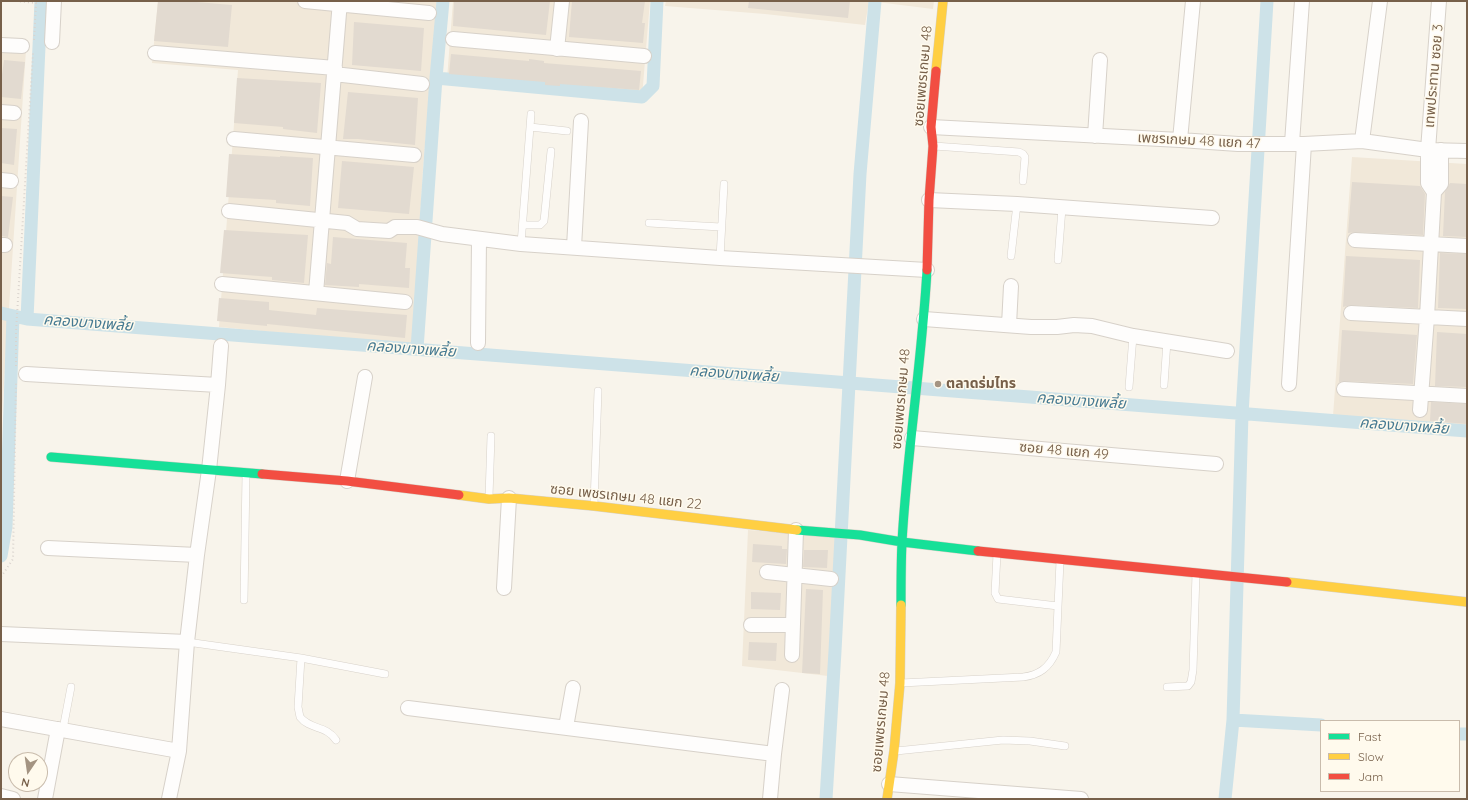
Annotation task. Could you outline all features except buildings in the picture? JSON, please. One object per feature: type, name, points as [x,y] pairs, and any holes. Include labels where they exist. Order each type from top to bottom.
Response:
[{"type":"street","points":[[52,42],[54,1]]},
{"type":"street","points":[[305,1],[340,3],[428,13]]},
{"type":"street","points":[[557,49],[562,1]]},
{"type":"street","name":"ซอยเพชรเกษม 48","points":[[887,799],[894,751],[900,683],[902,542],[916,382],[924,319],[933,146],[931,127],[943,1]]},
{"type":"street","points":[[1180,140],[1193,1]]},
{"type":"street","points":[[1288,384],[1298,144],[1302,1]]},
{"type":"street","points":[[1362,141],[1380,1]]},
{"type":"street","name":"เทพประทาน ซอย 3","points":[[1432,245],[1434,192],[1428,183],[1434,150],[1440,1]]},
{"type":"street","points":[[316,293],[340,3]]},
{"type":"street","points":[[453,39],[644,56]]},
{"type":"street","points":[[1,45],[30,47]]},
{"type":"street","points":[[155,53],[334,71],[422,84]]},
{"type":"street","points":[[1095,136],[1100,60]]},
{"type":"street","points":[[574,247],[581,121]]},
{"type":"street","name":"เพชรเกษม 48 แยก 47","points":[[931,127],[1238,144],[1298,144],[1362,141],[1434,150],[1467,151]]},
{"type":"street","points":[[234,139],[414,155]]},
{"type":"street","points":[[929,200],[1017,204],[1212,218]]},
{"type":"street","points":[[229,211],[347,223],[357,229],[389,231],[395,227],[417,227],[442,234],[522,244],[720,258],[927,270]]},
{"type":"street","points":[[478,343],[479,239]]},
{"type":"street","points":[[1355,240],[1467,246]]},
{"type":"street","points":[[1420,410],[1432,245]]},
{"type":"street","points":[[222,284],[405,302]]},
{"type":"street","points":[[1009,325],[1011,286]]},
{"type":"street","points":[[1351,313],[1467,319]]},
{"type":"street","points":[[924,319],[1036,328],[1074,325],[1092,326],[1133,336],[1227,351]]},
{"type":"street","points":[[169,799],[179,751],[187,642],[209,470],[221,346]]},
{"type":"street","points":[[19,375],[218,385]]},
{"type":"street","points":[[347,481],[365,377]]},
{"type":"street","points":[[1344,389],[1467,396]]},
{"type":"street","name":"ซอย 48 แยก 49","points":[[912,438],[1216,464]]},
{"type":"street","name":"ซอย เพชรเกษม 48 แยก 22","points":[[51,457],[347,481],[489,499],[509,498],[594,506],[796,530],[860,535],[902,542],[997,553],[1196,572],[1467,602]]},
{"type":"street","points":[[504,588],[509,498]]},
{"type":"street","points":[[792,655],[796,530]]},
{"type":"street","points":[[48,548],[197,555]]},
{"type":"street","points":[[767,572],[831,579]]},
{"type":"street","points":[[751,624],[793,625]]},
{"type":"street","points":[[1,634],[187,642]]},
{"type":"street","points":[[566,727],[574,688]]},
{"type":"street","points":[[770,799],[782,690]]},
{"type":"street","points":[[408,708],[774,754]]},
{"type":"street","points":[[1,719],[179,751]]},
{"type":"street","points":[[45,799],[60,729]]},
{"type":"street","points":[[889,784],[1081,799]]},
{"type":"street","points":[[1,796],[13,799]]},
{"type":"lane","points":[[522,244],[531,114]]},
{"type":"lane","points":[[530,127],[567,131]]},
{"type":"lane","points":[[933,146],[1019,152],[1023,154],[1025,158],[1023,181]]},
{"type":"lane","points":[[523,225],[540,225],[544,221],[551,151]]},
{"type":"lane","points":[[720,258],[724,184]]},
{"type":"lane","points":[[1011,256],[1017,204]]},
{"type":"lane","points":[[1058,260],[1062,208]]},
{"type":"lane","points":[[648,223],[721,227]]},
{"type":"lane","points":[[1130,387],[1133,336]]},
{"type":"lane","points":[[1164,385],[1167,341]]},
{"type":"lane","points":[[594,506],[598,391]]},
{"type":"lane","points":[[489,499],[491,436]]},
{"type":"lane","points":[[244,600],[246,472]]},
{"type":"lane","points":[[997,553],[995,593],[998,599],[1058,606]]},
{"type":"lane","points":[[900,683],[1023,677],[1040,673],[1052,660],[1056,652],[1060,559]]},
{"type":"lane","points":[[1167,687],[1188,686],[1191,682],[1194,662],[1196,572]]},
{"type":"lane","points":[[187,642],[301,658],[385,674]]},
{"type":"lane","points":[[301,658],[298,706],[300,717],[308,724],[326,730],[332,734],[336,740]]},
{"type":"lane","points":[[60,729],[71,687]]},
{"type":"lane","points":[[894,751],[1003,740],[1030,741],[1066,746]]},
{"type":"path","points":[[1,577],[13,559],[19,375],[16,332],[30,47],[36,3],[16,1]]},
{"type":"shaded area","points":[[158,1],[437,1],[423,169],[413,345],[219,327],[238,70],[152,63]]},
{"type":"shaded area","points":[[453,1],[650,1],[642,97],[447,79]]},
{"type":"shaded area","points":[[666,1],[869,1],[865,25],[765,14],[665,6]]},
{"type":"shaded area","points":[[869,1],[934,1],[933,9]]},
{"type":"shaded area","points":[[1,46],[26,50],[1,429]]},
{"type":"shaded area","points":[[1352,157],[1467,164],[1467,427],[1333,416]]},
{"type":"shaded area","points":[[748,530],[837,537],[828,676],[742,666]]},
{"type":"waterway","points":[[27,319],[41,1]]},
{"type":"waterway","points":[[417,349],[436,78],[443,1]]},
{"type":"waterway","points":[[436,78],[642,97],[653,86],[657,1]]},
{"type":"waterway","points":[[826,799],[860,174],[875,1]]},
{"type":"waterway","points":[[1225,799],[1233,720],[1242,414],[1267,1]]},
{"type":"waterway","name":"คลองบางเพลี้ย","points":[[1,313],[27,319],[1467,431]]},
{"type":"waterway","points":[[1,556],[6,527],[13,316]]},
{"type":"waterway","points":[[1233,720],[1320,725]]},
{"type":"waterway","points":[[1460,734],[1467,734]]},
{"type":"traffic: fast","points":[[901,605],[904,508],[922,338],[927,270]]},
{"type":"traffic: fast","points":[[51,457],[262,474]]},
{"type":"traffic: fast","points":[[797,530],[860,535],[902,542],[978,551]]},
{"type":"traffic: slow","points":[[936,71],[943,1]]},
{"type":"traffic: slow","points":[[459,495],[489,499],[509,498],[594,506],[797,530]]},
{"type":"traffic: slow","points":[[1287,582],[1467,602]]},
{"type":"traffic: slow","points":[[887,799],[894,751],[900,683],[901,605]]},
{"type":"traffic: jam","points":[[927,270],[929,200],[933,146],[931,127],[936,71]]},
{"type":"traffic: jam","points":[[262,474],[347,481],[459,495]]},
{"type":"traffic: jam","points":[[978,551],[1287,582]]},
{"type":"place","name":"ตลาดร่มไทร","points":[[938,384]]}]
